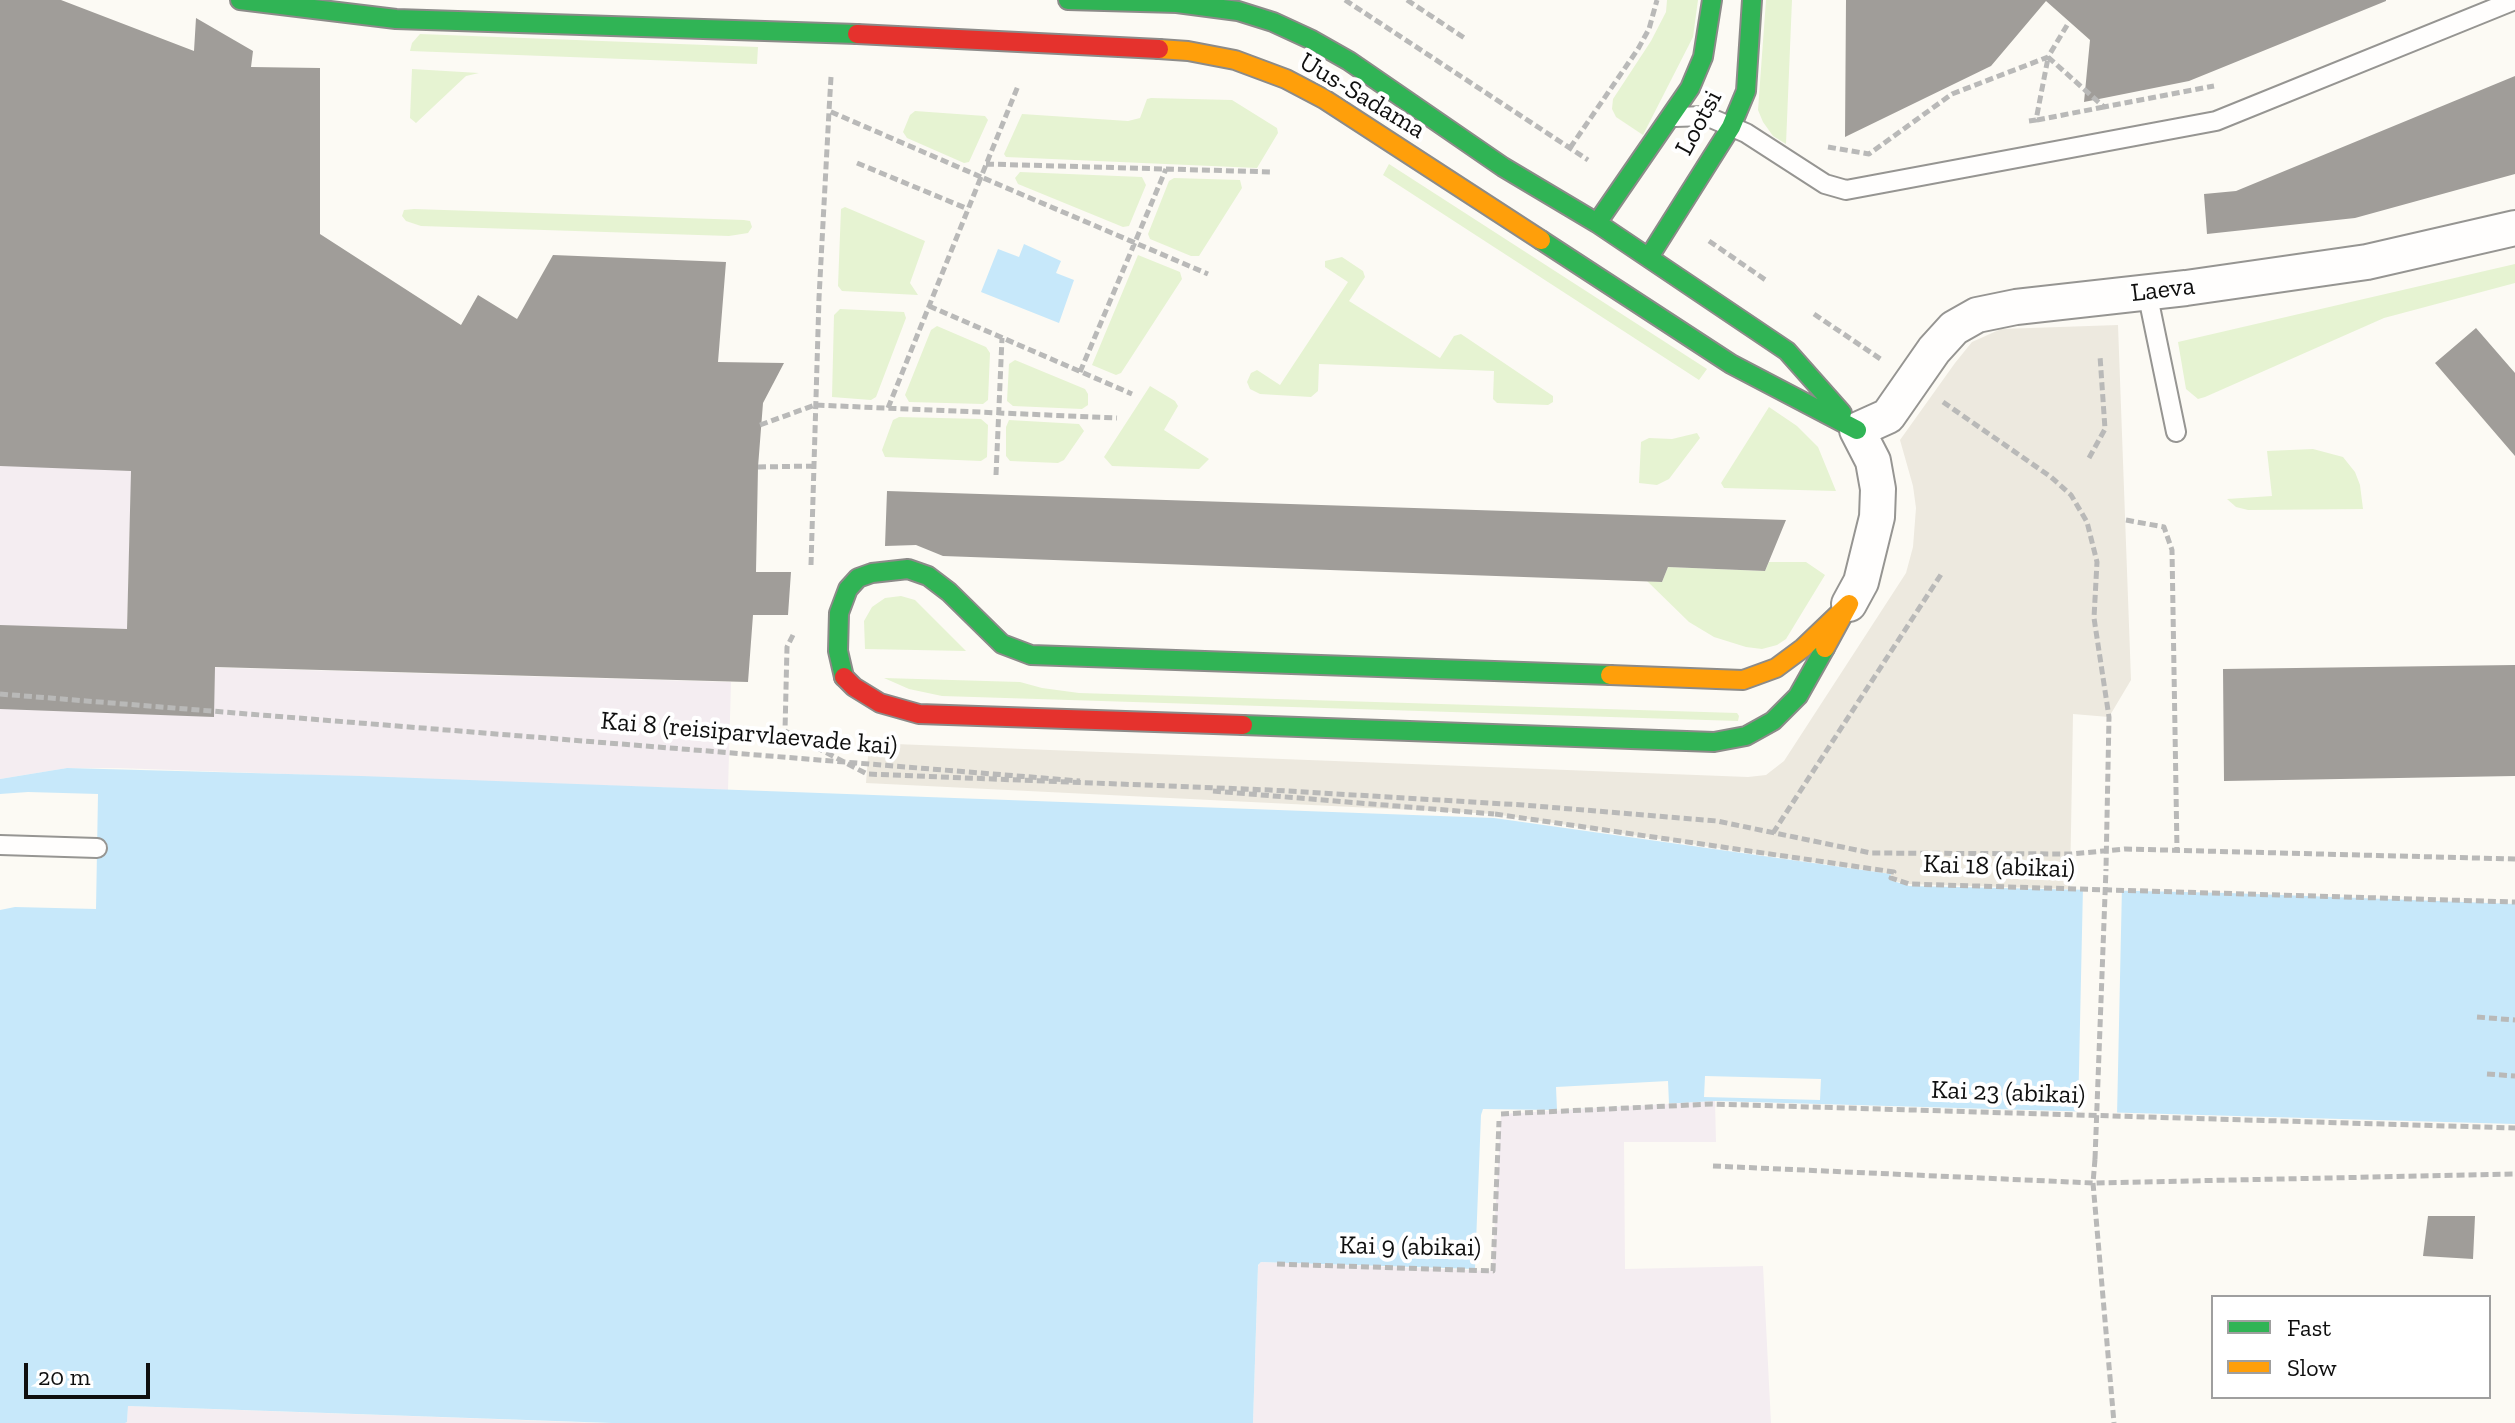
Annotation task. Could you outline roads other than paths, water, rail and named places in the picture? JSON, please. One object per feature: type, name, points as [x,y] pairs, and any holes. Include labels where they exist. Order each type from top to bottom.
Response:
[{"type":"street","name":"Uus-Sadama","points":[[240,0],[396,19],[1094,44],[1188,51],[1235,60],[1286,79],[1324,99],[1765,384],[1857,430]]},
{"type":"street","points":[[396,19],[415,0]]},
{"type":"street","name":"Uus-Sadama","points":[[1068,0],[1177,3],[1238,11],[1273,22],[1349,61],[1503,167],[1597,223],[1787,351],[1857,430]]},
{"type":"street","name":"Lootsi","points":[[1597,223],[1690,88],[1703,57],[1712,0]]},
{"type":"street","name":"Lootsi","points":[[1649,257],[1731,127],[1746,91],[1752,0]]},
{"type":"street","points":[[1597,223],[1599,277],[1649,257]]},
{"type":"street","name":"Laeva","points":[[1857,430],[1888,416],[1934,350],[1954,328],[1977,315],[2016,307],[2367,262],[2515,228]]},
{"type":"street","points":[[1849,604],[1803,648],[1776,668],[1743,680],[1079,657],[1031,655],[1002,644],[949,592],[928,576],[908,569],[872,573],[858,578],[848,589],[839,613],[838,651],[842,675],[854,687],[880,703],[919,714],[1714,742],[1746,736],[1773,721],[1798,696],[1849,604],[1861,582],[1877,517],[1878,489],[1873,461],[1857,430]]},
{"type":"lane","points":[[1671,117],[1706,116],[1746,133],[1825,184],[1846,190],[2216,121],[2515,0]]},
{"type":"lane","points":[[1381,136],[1397,130],[1407,131]]},
{"type":"lane","points":[[1427,137],[1481,164],[1503,167]]},
{"type":"lane","points":[[2147,292],[2176,432]]},
{"type":"lane","points":[[0,845],[97,848]]},
{"type":"water","points":[[1024,244],[1061,261],[1056,273],[1074,280],[1059,323],[981,292],[998,249],[1019,257]]},
{"type":"water","points":[[67,768],[1494,818],[1891,874],[1890,880],[1909,886],[2229,893],[2515,904],[2515,1124],[1715,1101],[1557,1110],[1483,1109],[1475,1269],[1261,1262],[1258,1265],[1253,1423],[612,1423],[128,1406],[125,1423],[0,1423],[0,779]]}]
